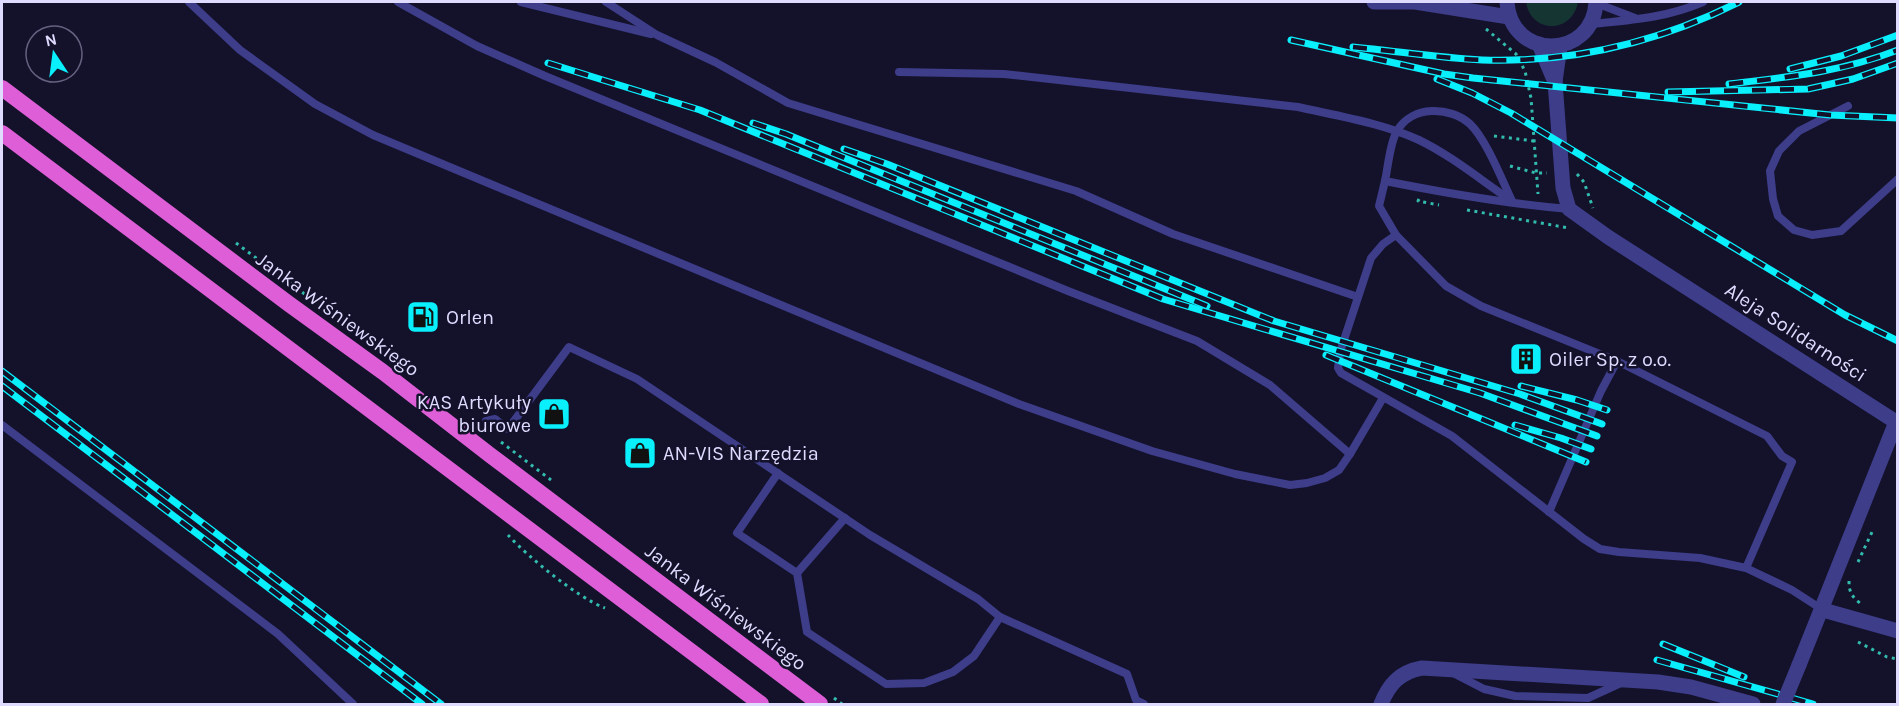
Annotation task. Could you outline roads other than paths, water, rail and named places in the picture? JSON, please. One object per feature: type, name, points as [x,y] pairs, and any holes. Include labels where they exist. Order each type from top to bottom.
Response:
[{"type":"highway","name":"Janka Wiśniewskiego","points":[[2,88],[383,372],[820,705]]},
{"type":"highway","points":[[2,133],[761,705]]},
{"type":"street","points":[[1374,2],[1418,2],[1480,12],[1508,9],[1516,29],[1526,39],[1539,44],[1560,46],[1583,34],[1591,24],[1596,2]]},
{"type":"street","points":[[1539,44],[1555,82]]},
{"type":"street","points":[[1560,46],[1555,82],[1563,180],[1569,209]]},
{"type":"street","name":"Aleja Solidarności","points":[[1569,209],[1618,243],[1897,422],[1783,705]]},
{"type":"street","points":[[1823,610],[1898,631]]},
{"type":"street","points":[[1381,705],[1387,689],[1405,673],[1422,668],[1630,679],[1691,687],[1753,705]]},
{"type":"lane","points":[[189,2],[240,50],[306,98],[373,135],[1019,404],[1152,451],[1235,474],[1290,485],[1307,483],[1325,478],[1339,470],[1383,398]]},
{"type":"lane","points":[[398,2],[477,46],[545,76],[1197,342],[1270,385],[1350,454]]},
{"type":"lane","points":[[521,2],[657,35]]},
{"type":"lane","points":[[606,2],[657,35],[715,62],[788,104],[1076,191],[1173,234],[1358,297]]},
{"type":"lane","points":[[1596,2],[1638,19]]},
{"type":"lane","points":[[1591,24],[1670,14],[1703,2]]},
{"type":"lane","points":[[899,72],[1004,74],[1298,107],[1372,124],[1419,140],[1447,156],[1512,201]]},
{"type":"lane","points":[[1848,106],[1799,131],[1779,151],[1770,171],[1778,216],[1794,230],[1812,235],[1841,231],[1898,179]]},
{"type":"lane","points":[[1512,201],[1479,135],[1469,123],[1452,113],[1436,110],[1425,112],[1403,124],[1396,132],[1379,206],[1396,235],[1446,286],[1481,306],[1617,361],[1767,436],[1782,456],[1792,462],[1746,567]]},
{"type":"lane","points":[[1385,180],[1540,207],[1569,209]]},
{"type":"lane","points":[[1396,235],[1383,244],[1371,258],[1340,352],[1338,368],[1347,379],[1452,436],[1600,549],[1700,558],[1746,567],[1792,590],[1823,610]]},
{"type":"lane","points":[[486,421],[495,419],[508,429],[569,347],[637,379],[846,518],[978,599],[999,617],[1126,674],[1136,700],[1144,705]]},
{"type":"lane","points":[[1549,512],[1601,392],[1617,361]]},
{"type":"lane","points":[[2,425],[278,634],[353,705]]},
{"type":"lane","points":[[778,473],[738,533],[797,573],[807,632],[886,684],[924,683],[953,672],[974,656],[999,617]]},
{"type":"lane","points":[[797,573],[846,518]]},
{"type":"lane","points":[[1446,669],[1484,690],[1515,696],[1588,698],[1630,679]]},
{"type":"railway","points":[[1353,47],[1482,60],[1549,58],[1582,54],[1646,39],[1709,16],[1739,2]]},
{"type":"railway","points":[[1790,69],[1841,56],[1898,35]]},
{"type":"railway","points":[[1291,40],[1444,74],[1473,78],[1830,115],[1898,118]]},
{"type":"railway","points":[[1729,84],[1835,69],[1898,50]]},
{"type":"railway","points":[[548,63],[700,110],[1163,299],[1480,393],[1597,436]]},
{"type":"railway","points":[[1668,92],[1808,89],[1853,79],[1898,63]]},
{"type":"railway","points":[[1437,79],[1472,93],[1511,113],[1845,315],[1898,341]]},
{"type":"railway","points":[[753,123],[786,134],[1207,306]]},
{"type":"railway","points":[[844,149],[887,164],[1274,321],[1520,394],[1602,424]]},
{"type":"railway","points":[[1326,355],[1586,462]]},
{"type":"railway","points":[[2,371],[441,704]]},
{"type":"railway","points":[[2,386],[422,704]]},
{"type":"railway","points":[[1521,386],[1607,410]]},
{"type":"railway","points":[[1515,425],[1591,449]]},
{"type":"railway","points":[[1663,644],[1744,677]]},
{"type":"railway","points":[[1657,660],[1813,704]]},
{"type":"place","name":"Orlen","points":[[423,317]]},
{"type":"place","name":"Oiler Sp. z o.o.","points":[[1526,359]]},
{"type":"place","name":"KAS Artykuły biurowe","points":[[554,414]]},
{"type":"place","name":"AN-VIS Narzędzia","points":[[640,453]]}]
